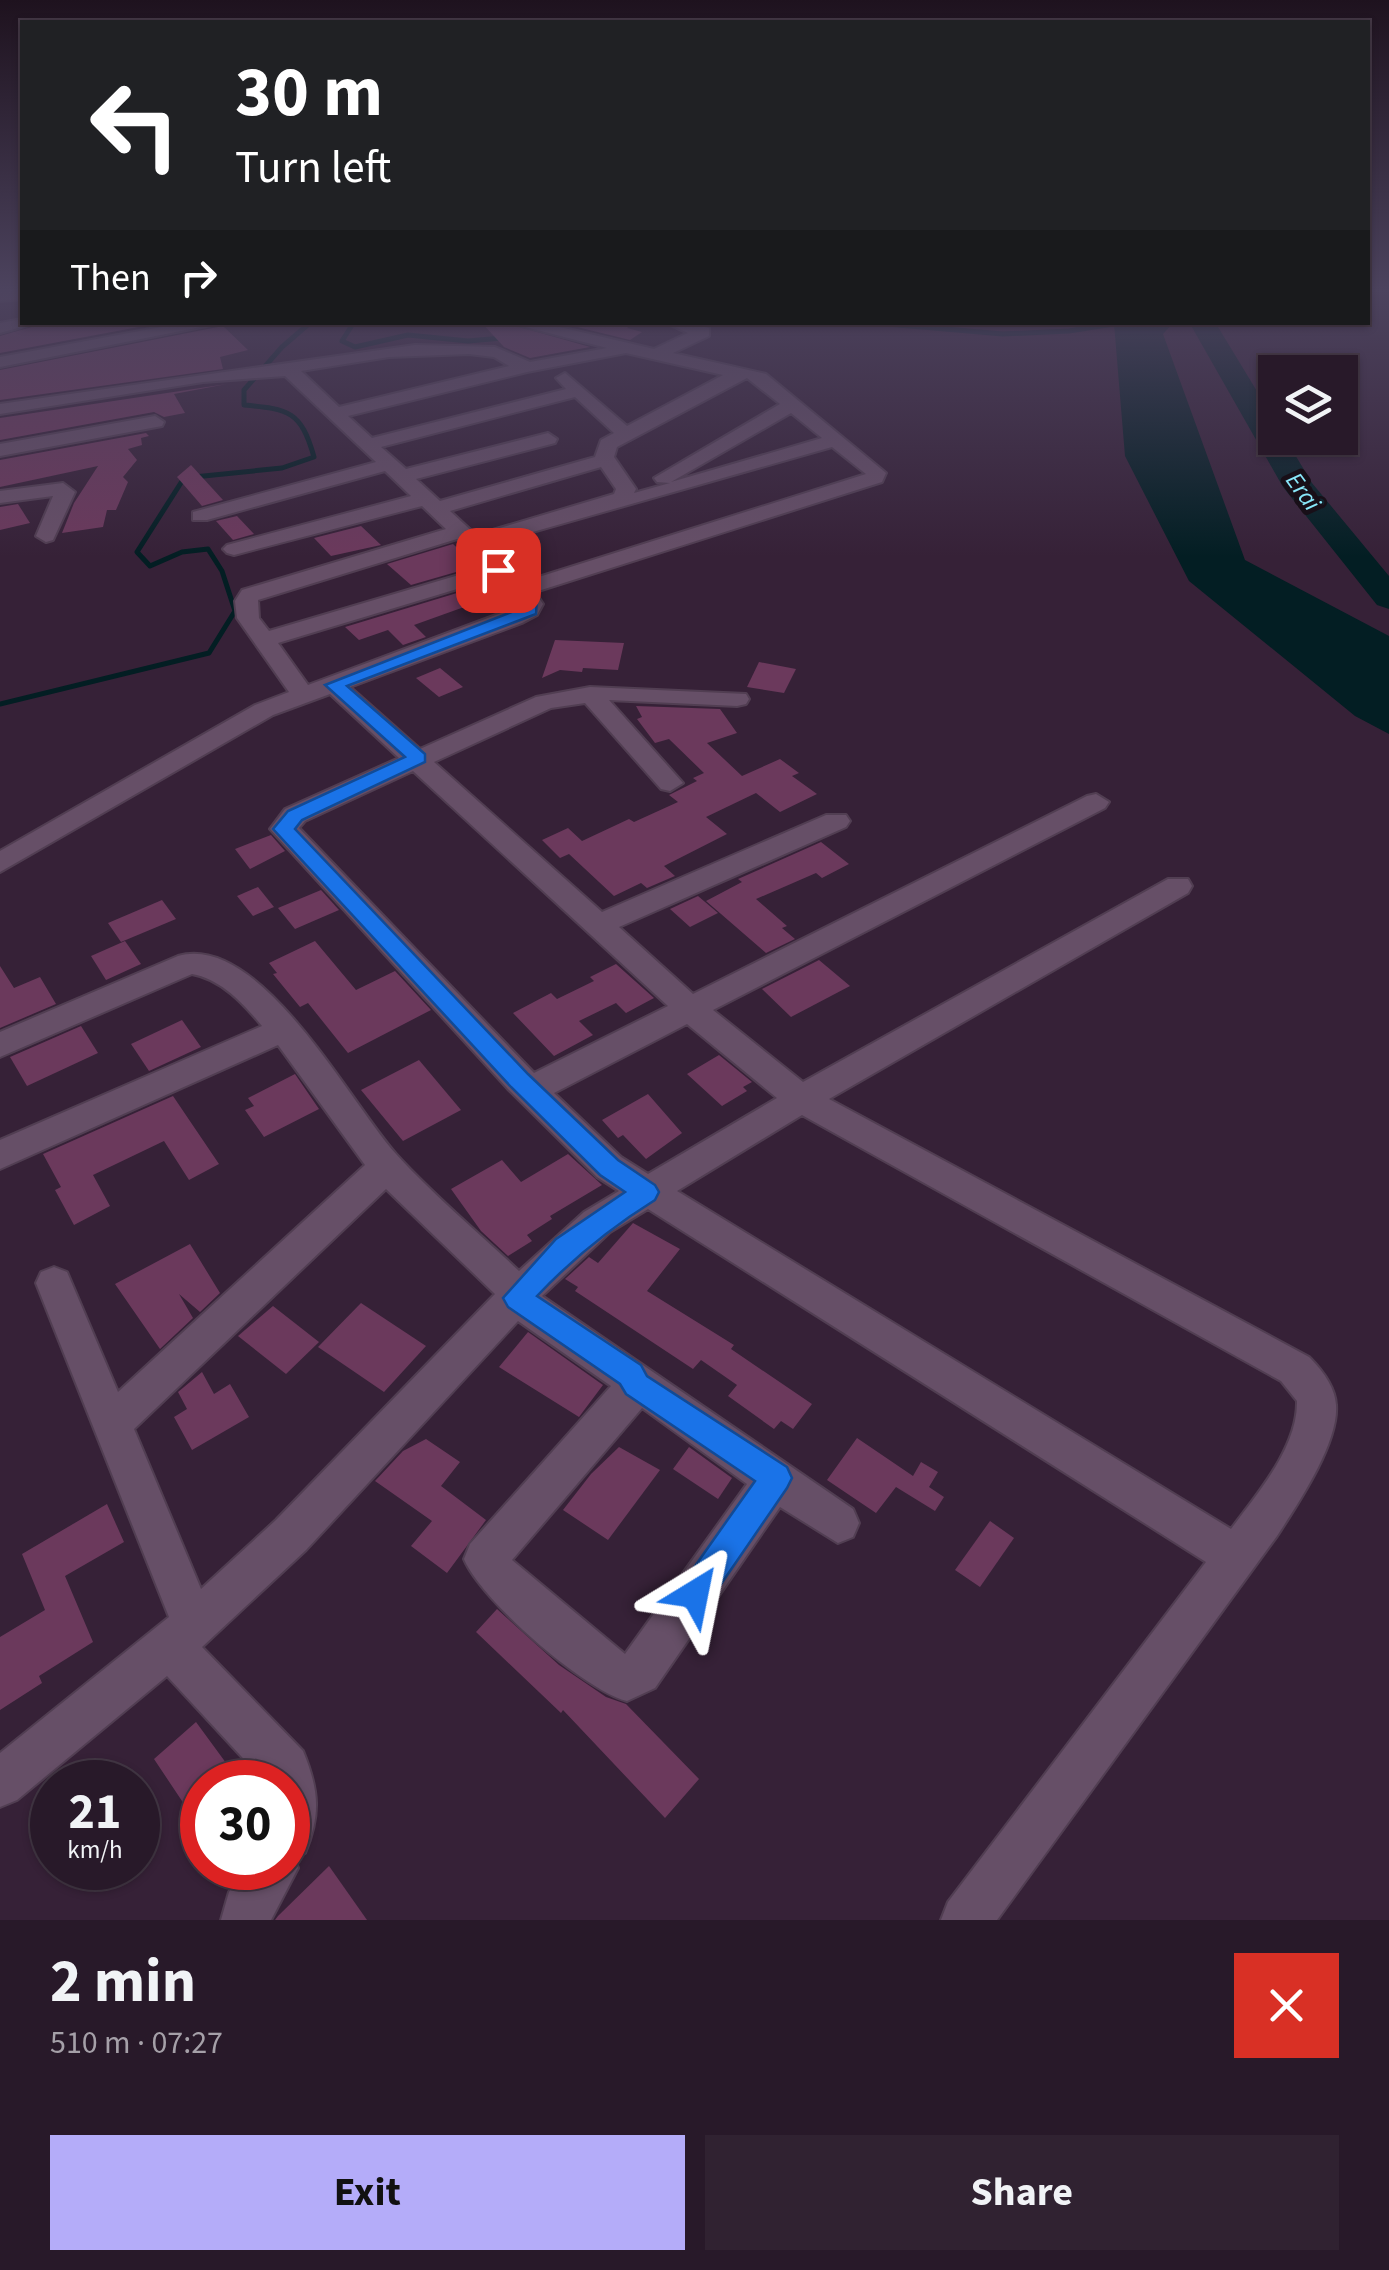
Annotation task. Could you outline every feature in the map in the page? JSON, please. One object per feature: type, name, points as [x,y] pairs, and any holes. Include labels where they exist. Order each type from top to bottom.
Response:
[{"type":"street","points":[[0,408],[201,378]]},
{"type":"street","points":[[0,862],[234,725],[526,613],[532,604],[522,589],[392,471],[298,378]]},
{"type":"street","points":[[332,414],[481,378]]},
{"type":"street","points":[[564,378],[624,434]]},
{"type":"street","points":[[684,534],[637,496],[606,460],[606,446],[732,378]]},
{"type":"street","points":[[522,589],[684,534],[876,478],[876,472],[758,378]]},
{"type":"street","points":[[365,444],[578,391]]},
{"type":"street","points":[[637,496],[791,405]]},
{"type":"street","points":[[0,450],[155,422]]},
{"type":"street","points":[[200,516],[548,438]]},
{"type":"street","points":[[835,440],[637,496],[255,592],[246,600],[246,611],[263,640],[319,690],[418,758],[689,1008],[801,1099],[1295,1369],[1308,1382],[1317,1413],[1296,1468],[966,1920]]},
{"type":"street","points":[[234,549],[606,460]]},
{"type":"street","points":[[0,498],[63,488],[65,492],[46,536]]},
{"type":"street","points":[[263,640],[498,570]]},
{"type":"street","points":[[737,699],[660,693],[590,694],[545,702],[295,815],[284,829],[530,1090],[609,1167],[1235,1556]]},
{"type":"street","points":[[590,694],[670,783]]},
{"type":"street","points":[[530,1090],[1096,802]]},
{"type":"street","points":[[598,925],[836,821]]},
{"type":"street","points":[[0,1783],[182,1635],[291,1535],[518,1296],[597,1222],[801,1099],[1178,886]]},
{"type":"street","points":[[0,1045],[175,969],[200,962],[220,968],[285,1029],[387,1166],[518,1296],[631,1374],[637,1385],[838,1523]]},
{"type":"street","points":[[0,1155],[285,1029]]},
{"type":"street","points":[[112,1424],[387,1166]]},
{"type":"street","points":[[54,1282],[112,1424],[182,1635],[280,1760]]},
{"type":"street","points":[[637,1385],[484,1559],[502,1582],[614,1675],[627,1678],[639,1672],[776,1478]]},
{"type":"street","points":[[246,1920],[247,1910],[259,1890]]},
{"type":"shaded area","points":[[1119,378],[1179,378],[1245,560],[1389,636],[1389,734],[1355,716],[1189,581],[1125,456]]},
{"type":"building","points":[[0,378],[161,378],[0,400]]},
{"type":"building","points":[[227,384],[174,394],[185,413],[164,417],[154,412],[0,440],[0,418]]},
{"type":"building","points":[[146,433],[149,436],[141,438],[142,445],[128,449],[137,460],[123,477],[128,482],[116,510],[107,510],[103,527],[62,533],[74,503],[98,466],[0,487],[0,460]]},
{"type":"building","points":[[191,465],[223,500],[202,506],[177,477]]},
{"type":"building","points":[[18,504],[30,523],[0,530],[0,507]]},
{"type":"building","points":[[237,516],[254,534],[233,540],[216,521]]},
{"type":"building","points":[[361,526],[381,545],[331,556],[314,538]]},
{"type":"building","points":[[453,544],[477,566],[411,585],[387,564]]},
{"type":"building","points":[[480,586],[492,597],[414,625],[426,637],[403,645],[388,630],[359,640],[345,627]]},
{"type":"building","points":[[555,640],[624,643],[618,670],[560,670],[542,678]]},
{"type":"building","points":[[759,662],[796,669],[784,693],[747,687]]},
{"type":"building","points":[[440,668],[463,687],[439,697],[416,678]]},
{"type":"building","points":[[636,706],[720,709],[737,733],[707,743],[742,776],[780,759],[799,773],[792,776],[817,794],[780,812],[756,793],[706,817],[727,834],[664,866],[675,876],[647,888],[641,883],[614,896],[569,854],[560,858],[542,840],[568,828],[582,841],[629,819],[634,822],[678,802],[669,795],[697,781],[693,778],[704,773],[669,739],[655,743],[637,719],[642,717]]},
{"type":"building","points":[[271,835],[285,851],[250,869],[235,849]]},
{"type":"building","points":[[821,842],[849,864],[822,878],[816,873],[756,899],[787,926],[782,928],[795,939],[766,953],[706,901],[742,882],[738,879]]},
{"type":"building","points":[[258,887],[274,907],[253,916],[237,896]]},
{"type":"building","points":[[321,890],[339,910],[295,929],[278,908]]},
{"type":"building","points":[[698,896],[718,913],[690,927],[670,909]]},
{"type":"building","points":[[162,900],[176,919],[121,942],[108,923]]},
{"type":"building","points":[[125,941],[141,964],[106,980],[91,956]]},
{"type":"building","points":[[315,941],[356,990],[395,971],[431,1010],[348,1053],[308,1003],[300,1007],[273,974],[277,973],[269,963]]},
{"type":"building","points":[[819,960],[850,986],[791,1017],[762,989]]},
{"type":"building","points":[[616,964],[654,998],[626,1013],[616,1003],[579,1021],[593,1035],[554,1056],[513,1013],[551,993],[557,999],[594,981],[590,977]]},
{"type":"building","points":[[0,966],[14,988],[40,977],[56,1004],[0,1028]]},
{"type":"building","points":[[182,1020],[201,1047],[149,1071],[131,1044]]},
{"type":"building","points":[[81,1026],[98,1053],[27,1086],[10,1057]]},
{"type":"building","points":[[719,1055],[752,1082],[743,1087],[747,1091],[722,1106],[687,1074]]},
{"type":"building","points":[[419,1060],[461,1110],[403,1141],[361,1090]]},
{"type":"building","points":[[295,1074],[319,1109],[264,1137],[245,1110],[254,1106],[248,1098]]},
{"type":"building","points":[[648,1094],[682,1133],[646,1159],[602,1120]]},
{"type":"building","points":[[173,1096],[219,1164],[189,1180],[164,1141],[93,1175],[110,1206],[74,1225],[55,1190],[61,1187],[43,1154]]},
{"type":"building","points":[[568,1154],[602,1185],[550,1216],[552,1219],[527,1235],[532,1241],[508,1256],[481,1231],[451,1189],[502,1160],[521,1182]]},
{"type":"building","points":[[633,1223],[680,1249],[647,1291],[734,1345],[731,1349],[812,1404],[793,1429],[781,1421],[774,1429],[728,1396],[737,1385],[701,1360],[693,1369],[575,1291],[578,1287],[565,1279],[589,1257],[598,1263]]},
{"type":"building","points":[[190,1244],[220,1293],[200,1312],[179,1294],[193,1318],[160,1349],[115,1284]]},
{"type":"building","points":[[361,1303],[426,1346],[384,1392],[318,1347]]},
{"type":"building","points":[[273,1306],[319,1342],[286,1374],[238,1336]]},
{"type":"building","points":[[528,1332],[603,1385],[579,1417],[499,1367]]},
{"type":"building","points":[[202,1372],[214,1394],[230,1384],[249,1417],[192,1450],[174,1417],[187,1409],[178,1392]]},
{"type":"building","points":[[857,1438],[913,1476],[921,1462],[938,1472],[929,1487],[944,1497],[935,1511],[896,1487],[876,1513],[827,1480]]},
{"type":"building","points":[[426,1439],[460,1462],[441,1486],[486,1520],[447,1573],[411,1546],[432,1521],[375,1481],[403,1451]]},
{"type":"building","points":[[619,1447],[660,1470],[608,1540],[563,1510]]},
{"type":"building","points":[[689,1447],[732,1478],[718,1499],[673,1469]]},
{"type":"building","points":[[107,1504],[124,1542],[65,1576],[93,1642],[39,1676],[42,1683],[0,1710],[0,1637],[45,1610],[22,1554]]},
{"type":"building","points":[[990,1521],[1014,1538],[980,1587],[955,1570]]},
{"type":"building","points":[[497,1609],[559,1665],[606,1697],[626,1704],[699,1779],[665,1818],[563,1710],[561,1713],[476,1632]]},
{"type":"building","points":[[196,1722],[224,1760],[180,1760],[180,1798],[160,1768],[160,1760],[154,1759]]},
{"type":"building","points":[[329,1866],[367,1920],[275,1920],[305,1890],[310,1890],[310,1885]]},
{"type":"waterway","points":[[0,704],[209,653],[235,611],[222,571],[208,549],[182,552],[150,566],[137,552],[184,478],[282,468],[314,457],[304,430],[291,415],[244,405],[244,390],[255,378]]},
{"type":"waterway","name":"Erai","points":[[1235,378],[1299,487],[1389,598]]},
{"type":"route","points":[[498,570],[522,589],[531,601],[530,610],[334,685],[418,758],[295,815],[284,829],[520,1080],[609,1167],[646,1192],[597,1222],[518,1298],[631,1374],[637,1385],[776,1478],[695,1594]]}]
